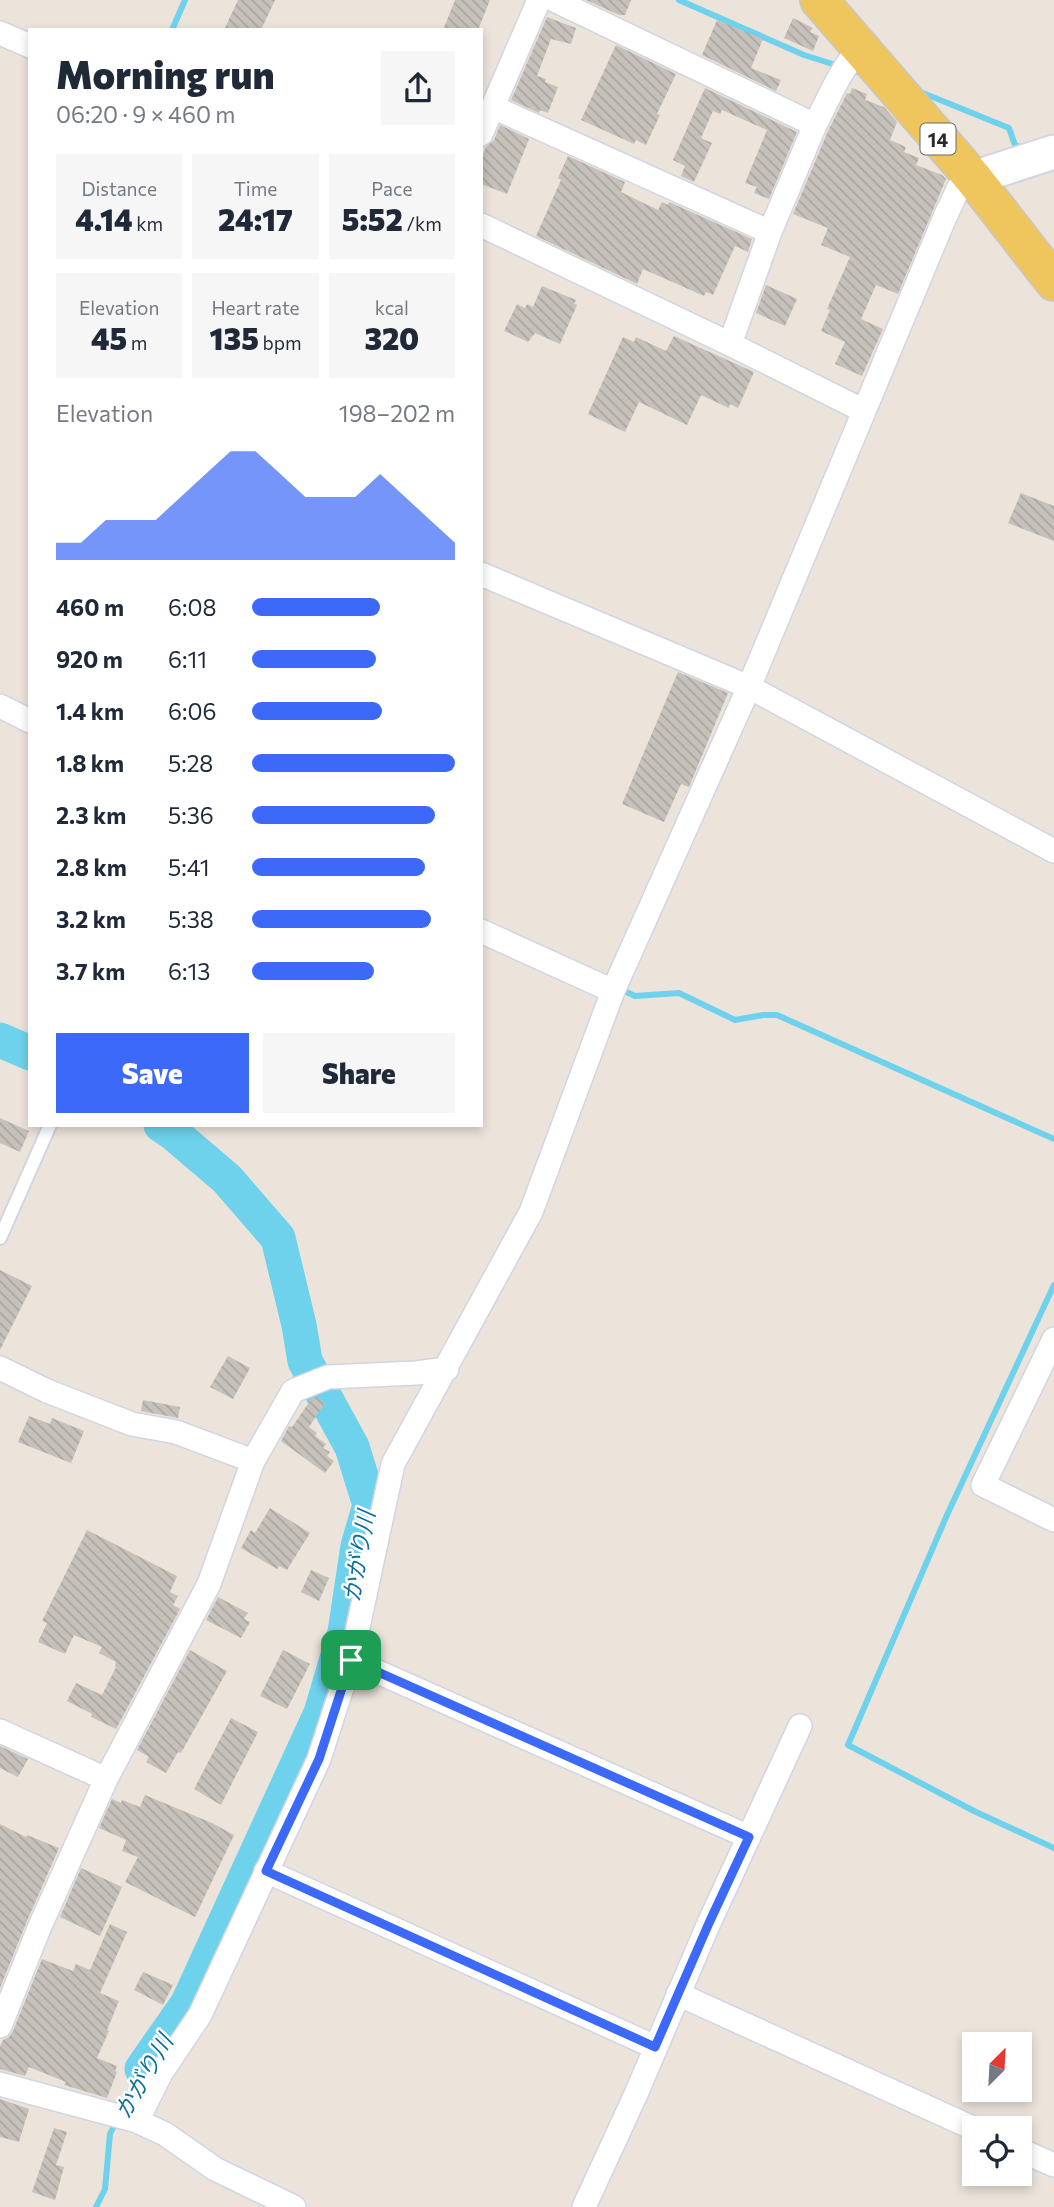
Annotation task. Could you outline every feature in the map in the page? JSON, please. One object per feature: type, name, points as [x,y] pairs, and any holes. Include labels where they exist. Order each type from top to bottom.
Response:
[{"type":"main road","name":"14","points":[[819,0],[849,63],[973,178],[1054,282]]},
{"type":"street","points":[[483,130],[539,0]]},
{"type":"street","points":[[554,0],[815,124]]},
{"type":"street","points":[[0,33],[28,45]]},
{"type":"street","points":[[730,344],[770,232],[815,124],[849,63]]},
{"type":"street","points":[[493,107],[770,232]]},
{"type":"street","points":[[137,2121],[161,2073],[200,2015],[319,1759],[351,1660],[393,1464],[531,1212],[613,991],[749,687],[945,217],[962,181],[1054,152]]},
{"type":"street","points":[[483,226],[864,411]]},
{"type":"street","points":[[483,575],[749,687],[1054,852]]},
{"type":"street","points":[[0,706],[28,720]]},
{"type":"street","points":[[483,932],[613,991]]},
{"type":"street","points":[[1054,1339],[983,1485],[1054,1520]]},
{"type":"street","points":[[0,1368],[47,1391],[132,1424],[176,1432],[253,1461]]},
{"type":"street","points":[[0,2026],[40,1926],[106,1779],[209,1584],[253,1461],[293,1391],[328,1377],[447,1369]]},
{"type":"street","points":[[351,1660],[749,1837]]},
{"type":"street","points":[[584,2207],[800,1726]]},
{"type":"street","points":[[0,1731],[106,1779]]},
{"type":"street","points":[[266,1871],[655,2047]]},
{"type":"street","points":[[678,1994],[962,2123]]},
{"type":"street","points":[[0,2084],[137,2121],[165,2134],[215,2169],[294,2207]]},
{"type":"street","points":[[1032,2155],[1054,2165]]},
{"type":"lane","points":[[0,1238],[49,1127]]},
{"type":"building","points":[[238,0],[275,0],[262,28],[225,28]]},
{"type":"building","points":[[455,0],[490,0],[479,28],[444,28]]},
{"type":"building","points":[[586,0],[631,0],[625,15],[619,15]]},
{"type":"building","points":[[547,17],[576,28],[571,44],[551,39],[537,76],[558,87],[548,113],[540,110],[539,113],[511,100]]},
{"type":"building","points":[[793,18],[813,28],[810,32],[819,36],[813,51],[784,38]]},
{"type":"building","points":[[717,20],[763,39],[751,68],[781,80],[776,91],[702,55]]},
{"type":"building","points":[[616,45],[676,74],[646,145],[636,140],[634,144],[581,120]]},
{"type":"building","points":[[705,88],[797,132],[769,199],[754,193],[757,187],[745,183],[767,130],[722,110],[720,114],[713,111],[701,138],[712,143],[694,182],[681,176],[685,166],[673,160]]},
{"type":"building","points":[[852,88],[867,94],[865,100],[884,107],[897,122],[890,140],[906,147],[904,152],[919,158],[916,165],[946,179],[898,294],[876,285],[861,319],[883,329],[862,376],[835,364],[845,342],[821,331],[830,310],[827,309],[850,257],[821,245],[828,228],[793,214],[828,131]]},
{"type":"building","points":[[500,125],[529,139],[507,194],[483,185],[483,154],[494,140]]},
{"type":"building","points":[[568,156],[625,182],[621,192],[658,210],[662,202],[668,205],[669,202],[752,239],[748,252],[735,246],[713,295],[706,292],[704,296],[643,269],[637,284],[536,236],[561,180],[558,178]]},
{"type":"building","points":[[766,285],[797,299],[785,326],[756,313]]},
{"type":"building","points":[[542,286],[576,300],[574,304],[577,305],[560,344],[535,333],[528,342],[504,331],[517,304],[525,308],[527,304],[533,307]]},
{"type":"building","points":[[674,336],[754,372],[738,408],[730,404],[729,408],[701,395],[687,425],[639,402],[625,432],[588,414],[623,337],[634,342],[636,337],[666,351]]},
{"type":"building","points":[[1021,493],[1054,506],[1054,541],[1008,523]]},
{"type":"building","points":[[678,672],[728,693],[689,787],[681,784],[664,822],[622,804]]},
{"type":"building","points":[[0,1118],[29,1131],[20,1152],[0,1143]]},
{"type":"building","points":[[0,1270],[32,1286],[0,1350]]},
{"type":"building","points":[[228,1356],[250,1368],[233,1399],[210,1387]]},
{"type":"building","points":[[316,1397],[325,1403],[309,1427],[317,1433],[315,1436],[326,1444],[323,1448],[330,1452],[327,1456],[334,1461],[325,1473],[281,1441],[289,1426],[292,1427],[312,1398]]},
{"type":"building","points":[[143,1400],[180,1407],[178,1418],[141,1411]]},
{"type":"building","points":[[29,1416],[50,1424],[52,1418],[84,1431],[71,1463],[18,1442]]},
{"type":"building","points":[[270,1508],[310,1533],[287,1570],[279,1566],[277,1569],[241,1548],[251,1530],[255,1533]]},
{"type":"building","points":[[87,1530],[177,1576],[170,1592],[178,1596],[173,1605],[180,1609],[116,1729],[67,1701],[76,1683],[102,1695],[116,1662],[99,1653],[102,1647],[74,1635],[65,1654],[38,1642],[47,1623],[42,1621]]},
{"type":"building","points":[[311,1570],[329,1578],[319,1601],[301,1592]]},
{"type":"building","points":[[218,1597],[248,1613],[244,1619],[250,1622],[241,1638],[206,1620]]},
{"type":"building","points":[[190,1650],[227,1671],[181,1753],[178,1752],[166,1773],[146,1762],[149,1757],[137,1750]]},
{"type":"building","points":[[283,1650],[310,1664],[287,1709],[260,1696]]},
{"type":"building","points":[[231,1718],[258,1732],[221,1805],[194,1789]]},
{"type":"building","points":[[0,1746],[28,1759],[18,1777],[0,1768]]},
{"type":"building","points":[[145,1795],[234,1835],[195,1917],[125,1882],[138,1857],[122,1851],[126,1840],[99,1828],[112,1799],[140,1807]]},
{"type":"building","points":[[0,1824],[26,1837],[27,1835],[59,1848],[0,1988]]},
{"type":"building","points":[[81,1868],[122,1887],[100,1936],[60,1917]]},
{"type":"building","points":[[110,1924],[127,1932],[100,1993],[119,2001],[97,2058],[117,2066],[107,2098],[64,2085],[66,2082],[29,2067],[25,2076],[0,2069],[0,2046],[13,2031],[42,1959],[73,1971],[76,1964],[90,1970]]},
{"type":"building","points":[[143,1972],[173,1985],[163,2005],[134,1990]]},
{"type":"building","points":[[0,2099],[29,2109],[19,2142],[0,2137]]},
{"type":"building","points":[[54,2128],[67,2132],[56,2165],[64,2167],[55,2200],[32,2192]]},
{"type":"waterway","points":[[173,28],[185,0]]},
{"type":"waterway","points":[[679,0],[804,55],[864,74]]},
{"type":"waterway","points":[[918,91],[1009,128],[1015,145],[1024,149]]},
{"type":"waterway","points":[[618,988],[635,996],[679,993],[735,1020],[777,1015],[1054,1139]]},
{"type":"waterway","name":"かがり川","points":[[0,1040],[28,1052]]},
{"type":"waterway","name":"かがり川","points":[[142,2069],[188,2003],[321,1713],[345,1632],[358,1546],[370,1505],[352,1447],[305,1361],[278,1238],[227,1179],[164,1127]]},
{"type":"waterway","points":[[1054,1285],[947,1515],[848,1745],[974,1811],[1054,1848]]},
{"type":"waterway","name":"かがり川","points":[[122,2112],[142,2069]]},
{"type":"waterway","name":"かがり川","points":[[96,2207],[105,2189],[110,2134],[116,2122]]},
{"type":"route","points":[[351,1660],[749,1837],[655,2047],[266,1871],[319,1759],[351,1660]]}]
